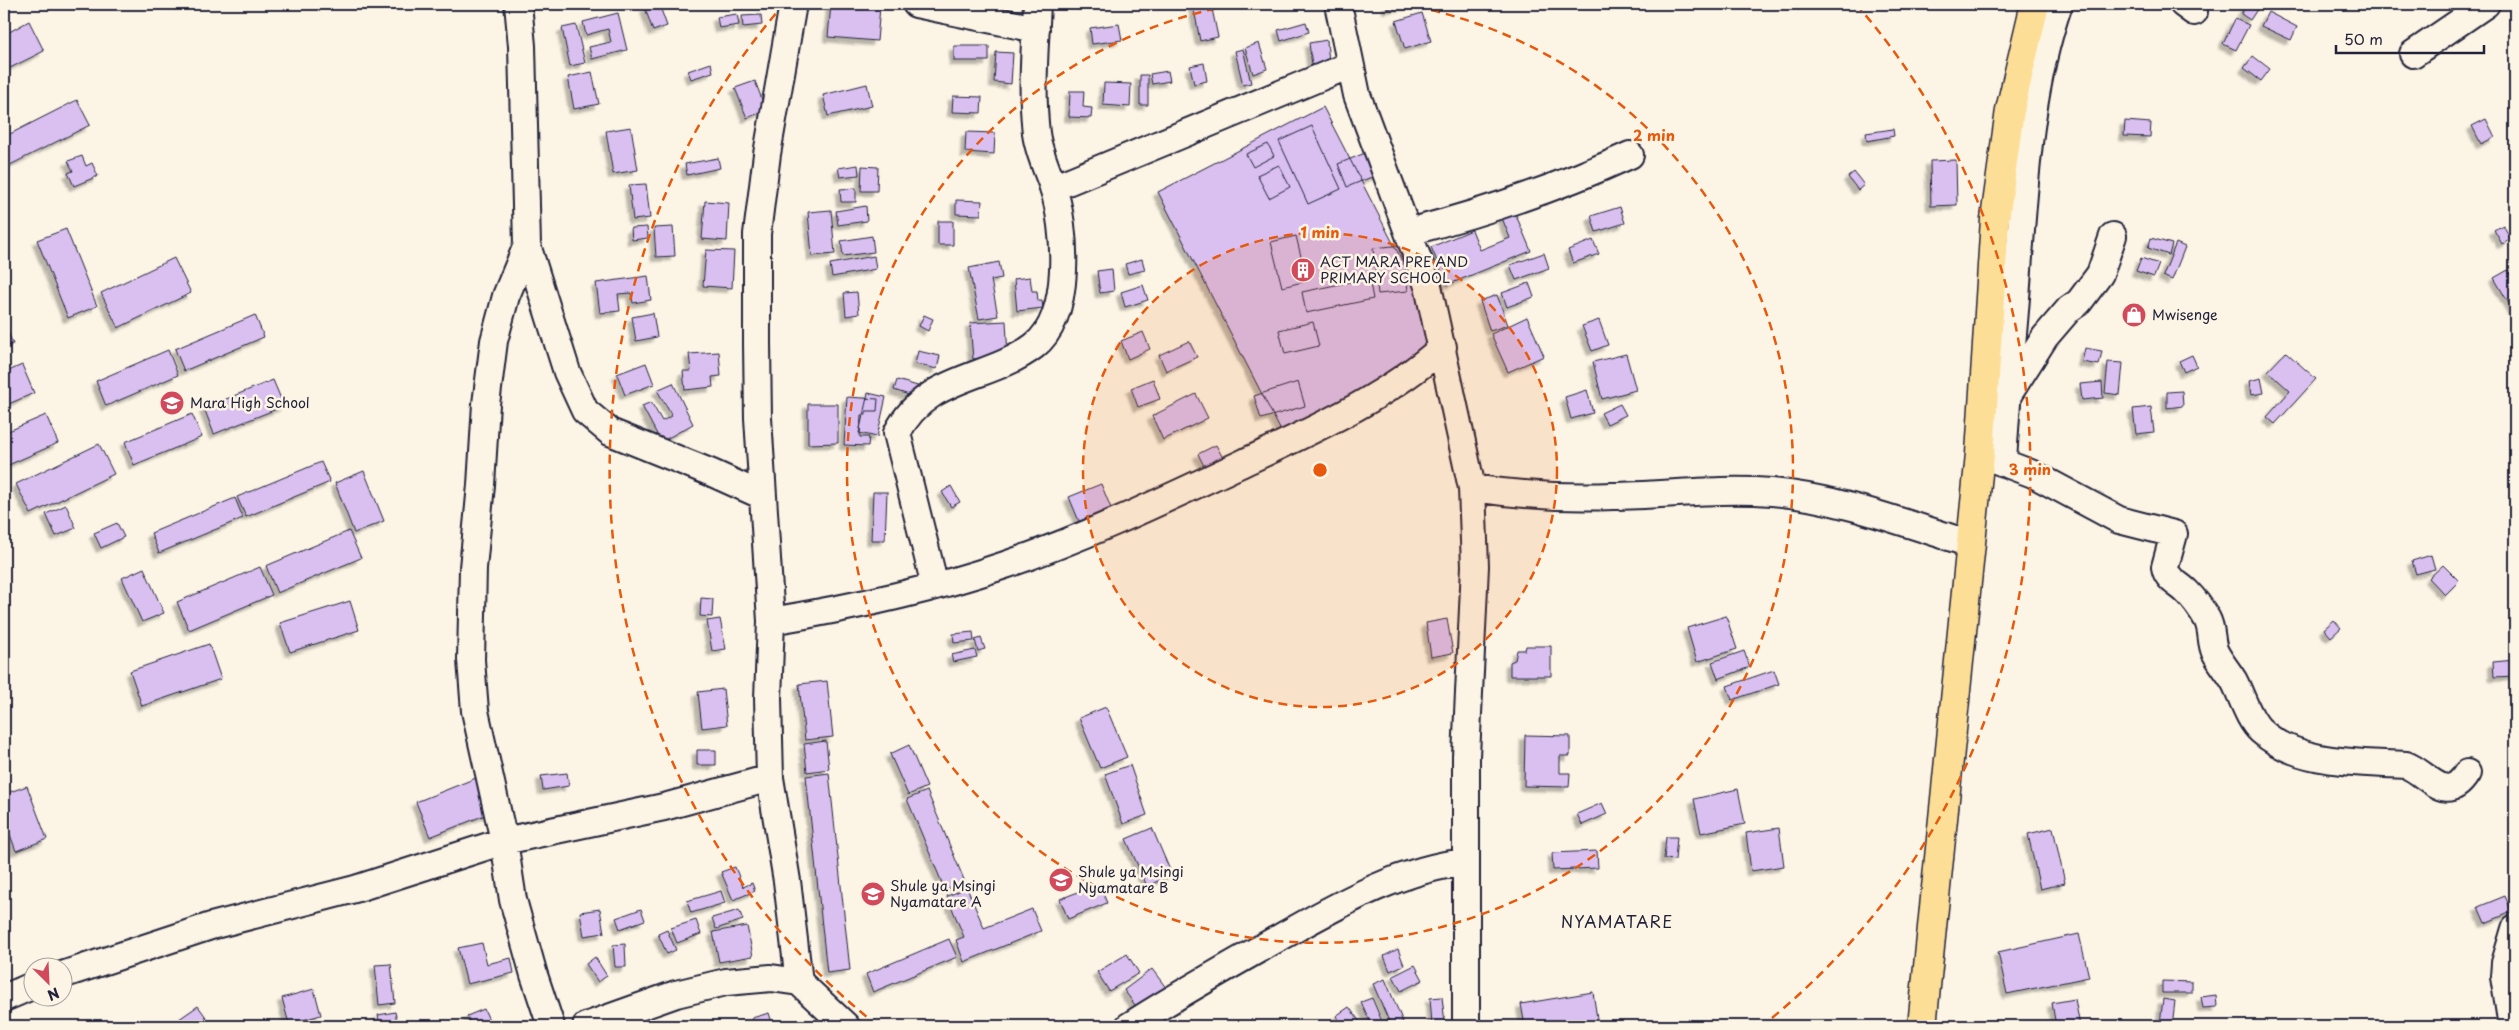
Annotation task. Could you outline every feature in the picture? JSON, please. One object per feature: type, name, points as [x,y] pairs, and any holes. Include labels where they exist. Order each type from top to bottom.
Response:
[{"type":"main road","points":[[1922,1026],[1971,544],[1992,459],[1995,219],[2010,110],[2035,4]]},
{"type":"street","points":[[518,4],[522,46],[527,245],[567,372],[585,411],[610,432],[712,473],[763,496]]},
{"type":"street","points":[[793,4],[766,154],[758,234],[758,408],[771,621],[768,698],[770,778],[787,881],[800,982]]},
{"type":"street","points":[[916,4],[943,11],[1036,16],[1033,102],[1036,136],[1053,188],[1060,224],[1063,266],[1059,304],[1050,325],[1036,345],[1013,358],[943,387],[906,415],[897,433],[935,586]]},
{"type":"street","points":[[1338,4],[1350,65],[1358,94],[1428,286],[1443,347],[1472,488],[1475,566],[1466,756],[1466,1026]]},
{"type":"street","points":[[2059,4],[2038,80],[2029,128],[2006,398],[1992,459],[2033,474],[2119,520],[2174,534],[2165,567],[2166,571],[2172,581],[2187,592],[2207,619],[2213,631],[2212,645],[2215,652],[2233,679],[2252,717],[2266,735],[2304,754],[2321,758],[2406,765],[2414,768],[2438,787],[2444,788],[2461,782],[2467,773]]},
{"type":"street","points":[[2413,54],[2486,4]]},
{"type":"street","points":[[1053,188],[1350,65]]},
{"type":"street","points":[[1408,232],[1486,211],[1539,194],[1630,155]]},
{"type":"street","points":[[2006,398],[2045,337],[2069,309],[2079,302],[2091,288],[2100,274],[2113,236]]},
{"type":"street","points":[[527,245],[506,296],[494,341],[486,404],[471,606],[471,660],[475,711],[504,841],[513,900],[534,975],[551,1026]]},
{"type":"street","points":[[771,621],[845,608],[935,586],[1006,565],[1088,533],[1207,480],[1374,396],[1420,368],[1443,347]]},
{"type":"street","points":[[1472,488],[1527,496],[1774,492],[1874,513],[1971,544]]},
{"type":"street","points":[[72,973],[211,926],[355,889],[504,841],[664,807],[770,778]]},
{"type":"street","points":[[1129,1026],[1232,964],[1364,893],[1442,864],[1466,862]]},
{"type":"street","points":[[2512,1026],[2504,977],[2504,962],[2515,929]]},
{"type":"street","points":[[586,1026],[676,994],[726,982],[771,978],[800,982],[846,1026]]},
{"type":"street","points":[[4,998],[22,990]]},
{"type":"building","points":[[659,4],[667,26],[653,31],[645,8]]},
{"type":"building","points":[[831,4],[880,7],[877,41],[828,37]]},
{"type":"building","points":[[1193,4],[1211,4],[1218,37],[1200,41]]},
{"type":"building","points":[[1387,4],[1413,4],[1387,9]]},
{"type":"building","points":[[2247,4],[2260,5],[2250,20],[2241,14]]},
{"type":"building","points":[[2268,12],[2297,27],[2291,40],[2261,26]]},
{"type":"building","points":[[618,13],[627,50],[592,59],[589,47],[611,42],[608,29],[586,35],[583,22]]},
{"type":"building","points":[[1422,13],[1431,41],[1405,49],[1396,21]]},
{"type":"building","points":[[737,14],[739,25],[719,28],[717,17]]},
{"type":"building","points":[[761,15],[762,25],[743,27],[742,16]]},
{"type":"building","points":[[2235,19],[2249,25],[2236,50],[2223,44]]},
{"type":"building","points":[[29,21],[44,51],[4,71],[4,35]]},
{"type":"building","points":[[1306,22],[1309,32],[1281,41],[1278,30]]},
{"type":"building","points":[[1119,24],[1122,40],[1092,44],[1090,28]]},
{"type":"building","points":[[576,25],[585,63],[570,66],[562,28]]},
{"type":"building","points":[[1327,40],[1329,63],[1312,65],[1309,43]]},
{"type":"building","points":[[1259,43],[1267,69],[1253,74],[1245,48]]},
{"type":"building","points":[[954,46],[989,46],[989,61],[954,61]]},
{"type":"building","points":[[1243,49],[1251,83],[1243,85],[1235,51]]},
{"type":"building","points":[[996,52],[1013,53],[1011,84],[994,82]]},
{"type":"building","points":[[2253,56],[2270,69],[2261,81],[2244,68]]},
{"type":"building","points":[[711,63],[713,72],[691,79],[688,71]]},
{"type":"building","points":[[1204,63],[1207,81],[1194,84],[1190,66]]},
{"type":"building","points":[[1168,71],[1170,81],[1152,84],[1150,74]]},
{"type":"building","points":[[592,72],[599,104],[574,109],[568,77]]},
{"type":"building","points":[[1140,75],[1148,75],[1148,105],[1140,105]]},
{"type":"building","points":[[755,81],[766,110],[747,118],[735,88]]},
{"type":"building","points":[[1104,83],[1131,84],[1130,107],[1103,105]]},
{"type":"building","points":[[867,84],[872,106],[828,116],[823,95]]},
{"type":"building","points":[[1070,91],[1084,91],[1083,107],[1092,108],[1091,118],[1069,117]]},
{"type":"building","points":[[953,96],[982,97],[981,113],[952,112]]},
{"type":"building","points":[[77,100],[90,125],[4,168],[4,137]]},
{"type":"building","name":"ACT MARA PRE AND PRIMARY SCHOOL","points":[[1323,107],[1447,348],[1282,433],[1158,192]]},
{"type":"building","points":[[2486,119],[2495,137],[2481,144],[2472,126]]},
{"type":"building","points":[[2125,121],[2151,123],[2150,137],[2124,136]]},
{"type":"building","points":[[1312,126],[1341,189],[1308,204],[1279,141]]},
{"type":"building","points":[[631,127],[638,170],[613,174],[606,131]]},
{"type":"building","points":[[1893,129],[1894,136],[1867,141],[1866,133]]},
{"type":"building","points":[[966,132],[995,133],[994,154],[965,152]]},
{"type":"building","points":[[1268,144],[1274,156],[1253,167],[1246,154]]},
{"type":"building","points":[[1370,151],[1379,174],[1347,187],[1338,164]]},
{"type":"building","points":[[82,156],[86,166],[92,163],[98,176],[74,186],[68,173],[73,171],[68,161]]},
{"type":"building","points":[[718,158],[720,168],[687,175],[685,164]]},
{"type":"building","points":[[1956,160],[1957,205],[1931,206],[1930,161]]},
{"type":"building","points":[[858,165],[859,175],[840,177],[838,168]]},
{"type":"building","points":[[1279,165],[1290,187],[1269,198],[1257,175]]},
{"type":"building","points":[[862,166],[878,167],[877,191],[861,191]]},
{"type":"building","points":[[1854,172],[1864,185],[1858,190],[1848,177]]},
{"type":"building","points":[[646,184],[650,218],[633,220],[629,185]]},
{"type":"building","points":[[856,188],[856,202],[841,202],[840,189]]},
{"type":"building","points":[[956,200],[982,201],[981,215],[956,214]]},
{"type":"building","points":[[705,201],[729,203],[727,241],[702,239]]},
{"type":"building","points":[[866,206],[867,221],[838,225],[836,211]]},
{"type":"building","points":[[1620,207],[1625,223],[1596,232],[1591,216]]},
{"type":"building","points":[[1513,208],[1531,251],[1447,285],[1431,247],[1472,230],[1480,250],[1510,238],[1500,213]]},
{"type":"building","points":[[831,210],[835,254],[812,256],[808,212]]},
{"type":"building","points":[[938,221],[953,221],[953,245],[938,245]]},
{"type":"building","points":[[2503,225],[2511,239],[2502,244],[2494,230]]},
{"type":"building","points":[[647,227],[648,238],[632,240],[631,228]]},
{"type":"building","points":[[673,227],[675,256],[656,257],[654,228]]},
{"type":"building","points":[[66,229],[97,306],[68,318],[37,240]]},
{"type":"building","points":[[872,236],[874,252],[843,256],[841,241]]},
{"type":"building","points":[[1296,236],[1307,281],[1282,287],[1271,242]]},
{"type":"building","points":[[2151,238],[2172,244],[2169,255],[2148,248]]},
{"type":"building","points":[[1593,240],[1599,254],[1573,263],[1568,250]]},
{"type":"building","points":[[2176,243],[2185,247],[2172,280],[2163,276]]},
{"type":"building","points":[[1403,245],[1408,291],[1378,294],[1373,248]]},
{"type":"building","points":[[706,250],[734,251],[732,288],[703,286]]},
{"type":"building","points":[[1544,253],[1549,268],[1516,280],[1510,265]]},
{"type":"building","points":[[874,256],[876,269],[832,277],[830,264]]},
{"type":"building","points":[[174,258],[191,293],[118,328],[101,293]]},
{"type":"building","points":[[2141,258],[2159,264],[2154,277],[2136,271]]},
{"type":"building","points":[[1142,259],[1145,270],[1128,274],[1125,264]]},
{"type":"building","points":[[999,262],[1002,278],[991,280],[998,316],[979,319],[969,268]]},
{"type":"building","points":[[1112,269],[1114,291],[1100,293],[1097,271]]},
{"type":"building","points":[[2508,270],[2515,282],[2515,314],[2494,278]]},
{"type":"building","points":[[648,276],[651,300],[633,303],[631,293],[618,294],[620,311],[600,313],[596,283]]},
{"type":"building","points":[[1030,277],[1032,291],[1037,291],[1038,301],[1042,301],[1043,308],[1017,311],[1014,279]]},
{"type":"building","points":[[1369,278],[1373,299],[1306,313],[1302,292]]},
{"type":"building","points":[[1529,283],[1534,297],[1507,307],[1502,293]]},
{"type":"building","points":[[1143,285],[1148,300],[1125,307],[1121,292]]},
{"type":"building","points":[[857,292],[859,314],[846,316],[844,293]]},
{"type":"building","points":[[1497,295],[1508,325],[1490,331],[1480,301]]},
{"type":"building","points":[[653,313],[657,337],[636,341],[632,317]]},
{"type":"building","points":[[255,315],[264,337],[184,371],[175,349]]},
{"type":"building","points":[[924,315],[933,319],[928,331],[919,326]]},
{"type":"building","points":[[1527,317],[1544,356],[1508,372],[1491,334]]},
{"type":"building","points":[[1599,320],[1608,345],[1592,351],[1582,326]]},
{"type":"building","points":[[1006,321],[1008,357],[973,359],[970,323]]},
{"type":"building","points":[[1313,322],[1319,346],[1285,354],[1279,330]]},
{"type":"building","points":[[4,323],[13,344],[4,348]]},
{"type":"building","points":[[1143,332],[1150,349],[1128,359],[1121,341]]},
{"type":"building","points":[[1189,341],[1197,357],[1166,371],[1159,355]]},
{"type":"building","points":[[2085,348],[2102,351],[2099,365],[2082,362]]},
{"type":"building","points":[[168,350],[178,375],[106,406],[96,381]]},
{"type":"building","points":[[918,351],[940,356],[937,369],[915,364]]},
{"type":"building","points":[[719,352],[721,376],[712,377],[713,387],[685,390],[683,371],[691,371],[689,354]]},
{"type":"building","points":[[2286,352],[2316,379],[2275,424],[2267,417],[2290,391],[2268,371]]},
{"type":"building","points":[[1626,354],[1636,390],[1602,399],[1593,362]]},
{"type":"building","points":[[2192,355],[2197,366],[2184,372],[2179,361]]},
{"type":"building","points":[[2108,362],[2123,363],[2120,395],[2105,393]]},
{"type":"building","points":[[646,363],[654,384],[625,395],[617,374]]},
{"type":"building","points":[[22,365],[34,393],[4,406],[4,373]]},
{"type":"building","points":[[2261,378],[2264,393],[2251,395],[2249,381]]},
{"type":"building","points":[[1153,379],[1160,399],[1138,407],[1131,388]]},
{"type":"building","points":[[273,380],[284,406],[214,434],[204,408]]},
{"type":"building","points":[[897,380],[921,387],[918,398],[894,390]]},
{"type":"building","points":[[1298,382],[1305,406],[1261,419],[1254,396]]},
{"type":"building","points":[[2102,382],[2103,398],[2082,400],[2080,384]]},
{"type":"building","points":[[673,383],[693,424],[661,442],[642,406],[651,402],[662,421],[672,416],[657,390]]},
{"type":"building","points":[[1587,390],[1593,413],[1571,419],[1565,397]]},
{"type":"building","points":[[2182,391],[2183,406],[2167,408],[2167,392]]},
{"type":"building","points":[[868,393],[886,397],[877,437],[859,433]]},
{"type":"building","points":[[1196,394],[1208,418],[1163,440],[1152,416]]},
{"type":"building","points":[[847,397],[878,399],[877,411],[866,411],[866,415],[861,415],[860,437],[869,437],[868,446],[844,445]]},
{"type":"building","points":[[808,404],[838,404],[838,443],[808,444]]},
{"type":"building","points":[[1620,404],[1626,415],[1607,424],[1601,413]]},
{"type":"building","points":[[2151,407],[2154,432],[2136,434],[2133,409]]},
{"type":"building","points":[[192,414],[202,437],[134,465],[125,442]]},
{"type":"building","points":[[46,415],[58,443],[4,467],[4,433]]},
{"type":"building","points":[[99,444],[114,474],[31,514],[16,484]]},
{"type":"building","points":[[1216,445],[1223,458],[1205,468],[1198,454]]},
{"type":"building","points":[[321,462],[330,482],[246,517],[237,497]]},
{"type":"building","points":[[364,471],[384,521],[354,533],[335,483]]},
{"type":"building","points":[[1101,484],[1113,513],[1081,526],[1069,497]]},
{"type":"building","points":[[951,486],[960,502],[951,507],[942,492]]},
{"type":"building","points":[[873,492],[887,492],[885,540],[871,540]]},
{"type":"building","points":[[235,498],[243,518],[159,553],[151,533]]},
{"type":"building","points":[[66,505],[76,528],[56,536],[46,514]]},
{"type":"building","points":[[117,523],[124,537],[101,548],[94,533]]},
{"type":"building","points":[[349,531],[361,558],[277,593],[266,566]]},
{"type":"building","points":[[2431,555],[2435,569],[2416,574],[2412,561]]},
{"type":"building","points":[[2443,565],[2459,581],[2445,595],[2429,578]]},
{"type":"building","points":[[260,567],[272,595],[189,630],[177,602]]},
{"type":"building","points":[[144,568],[164,613],[142,622],[122,578]]},
{"type":"building","points":[[701,598],[713,599],[712,617],[700,616]]},
{"type":"building","points":[[350,601],[359,630],[290,652],[280,623]]},
{"type":"building","points":[[1726,616],[1737,649],[1697,662],[1687,628]]},
{"type":"building","points":[[720,619],[726,649],[712,651],[707,621]]},
{"type":"building","points":[[1447,619],[1453,653],[1431,657],[1426,623]]},
{"type":"building","points":[[2334,620],[2341,628],[2331,637],[2324,629]]},
{"type":"building","points":[[973,632],[974,641],[954,643],[953,634]]},
{"type":"building","points":[[981,638],[985,649],[978,651],[975,640]]},
{"type":"building","points":[[209,644],[221,679],[142,706],[130,671]]},
{"type":"building","points":[[1526,646],[1551,646],[1551,676],[1510,676],[1510,662],[1515,660],[1517,650],[1525,650]]},
{"type":"building","points":[[975,650],[977,657],[953,662],[951,655]]},
{"type":"building","points":[[1744,651],[1750,667],[1718,679],[1712,662]]},
{"type":"building","points":[[2515,660],[2515,676],[2494,677],[2493,662]]},
{"type":"building","points":[[1774,670],[1779,684],[1732,700],[1727,686]]},
{"type":"building","points":[[827,681],[833,737],[805,740],[799,684]]},
{"type":"building","points":[[723,689],[727,725],[702,728],[698,692]]},
{"type":"building","points":[[1106,707],[1127,757],[1100,768],[1079,718]]},
{"type":"building","points":[[1525,735],[1570,736],[1570,756],[1560,756],[1560,773],[1570,773],[1569,787],[1524,786]]},
{"type":"building","points":[[826,741],[829,769],[807,772],[804,744]]},
{"type":"building","points":[[909,745],[927,787],[908,795],[890,754]]},
{"type":"building","points":[[697,750],[716,750],[716,765],[697,765]]},
{"type":"building","points":[[1130,765],[1147,815],[1123,824],[1105,774]]},
{"type":"building","points":[[567,773],[569,786],[543,790],[541,776]]},
{"type":"building","points":[[829,773],[850,970],[827,973],[806,776]]},
{"type":"building","points":[[476,778],[490,813],[430,837],[416,802]]},
{"type":"building","points":[[27,786],[47,839],[16,851],[4,818],[4,794]]},
{"type":"building","points":[[1738,789],[1745,824],[1701,833],[1694,799]]},
{"type":"building","points":[[927,791],[965,882],[945,890],[907,799]]},
{"type":"building","points":[[1602,803],[1607,814],[1582,825],[1577,814]]},
{"type":"building","points":[[1152,828],[1172,875],[1147,886],[1126,839]]},
{"type":"building","points":[[1779,828],[1784,866],[1751,871],[1746,833]]},
{"type":"building","points":[[2053,828],[2065,883],[2040,889],[2028,834]]},
{"type":"building","points":[[1666,837],[1677,837],[1675,860],[1664,859]]},
{"type":"building","points":[[1597,851],[1598,868],[1553,870],[1552,853]]},
{"type":"building","points":[[735,867],[743,887],[752,883],[755,891],[733,900],[721,872]]},
{"type":"building","points":[[1099,884],[1107,903],[1068,919],[1060,899]]},
{"type":"building","points":[[967,888],[984,928],[1032,909],[1041,931],[964,962],[956,940],[964,937],[947,896]]},
{"type":"building","points":[[721,891],[725,903],[691,913],[687,901]]},
{"type":"building","points":[[2505,896],[2512,912],[2485,923],[2478,907]]},
{"type":"building","points":[[600,909],[604,933],[584,936],[580,912]]},
{"type":"building","points":[[641,909],[645,920],[620,929],[616,918]]},
{"type":"building","points":[[739,910],[743,920],[716,929],[712,918]]},
{"type":"building","points":[[696,920],[701,934],[677,943],[671,928]]},
{"type":"building","points":[[747,926],[753,956],[719,962],[713,932]]},
{"type":"building","points":[[667,930],[676,950],[667,954],[658,934]]},
{"type":"building","points":[[2079,934],[2089,977],[2007,994],[1998,952]]},
{"type":"building","points":[[949,939],[957,957],[873,992],[866,974]]},
{"type":"building","points":[[482,943],[487,964],[511,958],[514,973],[467,984],[458,948]]},
{"type":"building","points":[[625,944],[626,967],[615,967],[613,945]]},
{"type":"building","points":[[1398,949],[1404,965],[1390,971],[1384,956]]},
{"type":"building","points":[[1127,954],[1139,973],[1109,991],[1097,972]]},
{"type":"building","points":[[595,957],[607,976],[598,982],[586,964]]},
{"type":"building","points":[[391,964],[395,1003],[379,1005],[375,965]]},
{"type":"building","points":[[1415,965],[1423,980],[1401,991],[1393,976]]},
{"type":"building","points":[[1152,969],[1167,989],[1138,1009],[1124,990]]},
{"type":"building","points":[[1385,979],[1403,1022],[1393,1026],[1391,1026],[1373,984]]},
{"type":"building","points":[[2162,981],[2192,982],[2192,993],[2162,993]]},
{"type":"building","points":[[314,989],[321,1015],[289,1024],[282,998]]},
{"type":"building","points":[[1593,992],[1598,1025],[1525,1026],[1521,1004]]},
{"type":"building","points":[[2216,995],[2217,1007],[2203,1008],[2201,997]]},
{"type":"building","points":[[1442,997],[1445,1023],[1432,1024],[1430,998]]},
{"type":"building","points":[[1372,998],[1384,1026],[1372,1026],[1361,1002]]},
{"type":"building","points":[[2075,999],[2080,1026],[2056,1026],[2052,1003]]},
{"type":"building","points":[[2163,999],[2175,1001],[2172,1026],[2160,1024]]},
{"type":"building","points":[[198,1006],[211,1024],[207,1026],[169,1026]]},
{"type":"building","points":[[1349,1007],[1363,1026],[1343,1026],[1336,1016]]},
{"type":"building","points":[[484,1009],[492,1026],[472,1026],[467,1016]]},
{"type":"building","points":[[395,1012],[398,1026],[380,1026],[378,1015]]},
{"type":"building","points":[[769,1013],[773,1026],[755,1026],[752,1018]]},
{"type":"place","name":"ACT MARA PRE AND PRIMARY SCHOOL","points":[[1303,270]]},
{"type":"place","name":"Mwisenge","points":[[2134,315]]},
{"type":"place","name":"Mara High School","points":[[172,403]]},
{"type":"place","name":"Shule ya Msingi Nyamatare B","points":[[1061,880]]},
{"type":"place","name":"Shule ya Msingi Nyamatare A","points":[[873,894]]},
{"type":"district","name":"NYAMATARE","points":[[1617,922]]}]
